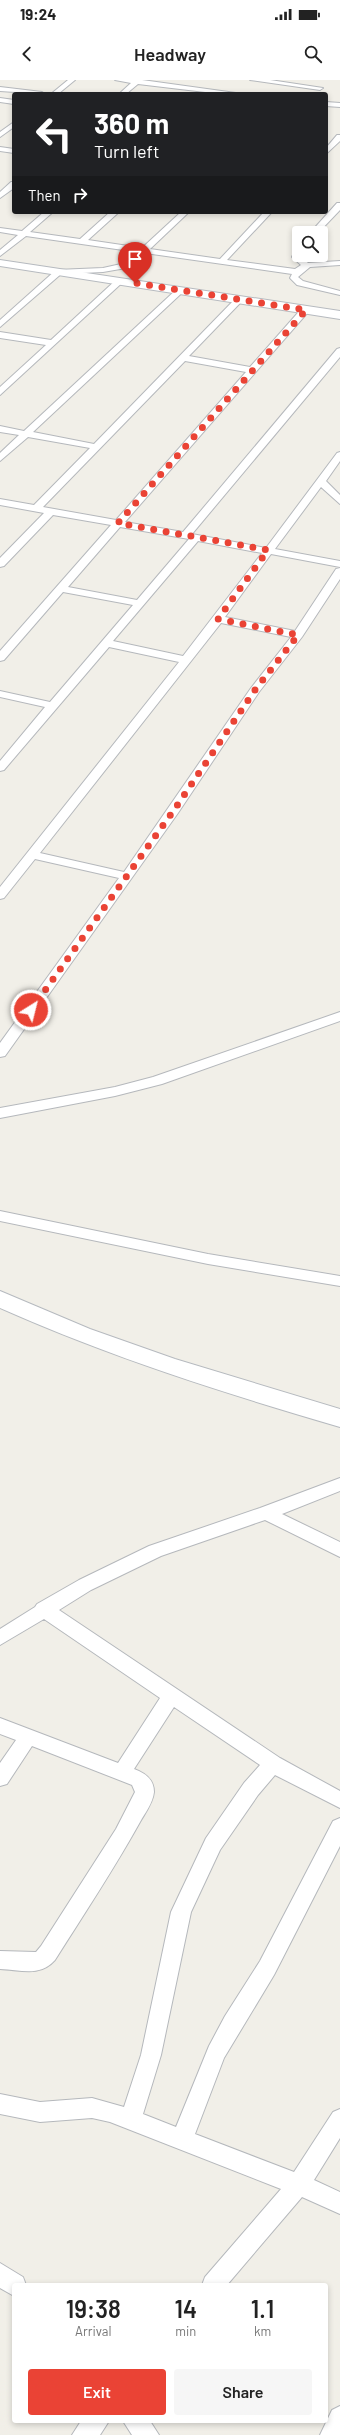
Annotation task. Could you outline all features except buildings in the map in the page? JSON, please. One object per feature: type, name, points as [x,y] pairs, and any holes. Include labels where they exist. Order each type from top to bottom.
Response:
[{"type":"street","points":[[0,88],[10,80]]},
{"type":"street","points":[[57,92],[72,80]]},
{"type":"street","points":[[118,80],[138,81],[221,92]]},
{"type":"street","points":[[189,92],[203,80]]},
{"type":"street","points":[[253,80],[322,86],[315,92]]},
{"type":"street","points":[[124,92],[138,81]]},
{"type":"street","points":[[0,88],[28,92]]},
{"type":"street","points":[[0,100],[12,102]]},
{"type":"street","points":[[328,104],[340,105]]},
{"type":"street","points":[[0,135],[4,129]]},
{"type":"street","points":[[328,150],[340,137]]},
{"type":"street","points":[[0,149],[12,151]]},
{"type":"street","points":[[0,196],[12,186]]},
{"type":"street","points":[[320,226],[340,205]]},
{"type":"street","points":[[47,214],[24,233],[1,261],[59,272],[340,315]]},
{"type":"street","points":[[82,242],[113,214]]},
{"type":"street","points":[[0,324],[59,272],[103,270],[123,266],[144,250],[184,214]]},
{"type":"street","points":[[221,262],[266,214]]},
{"type":"street","points":[[0,230],[296,272]]},
{"type":"street","points":[[302,262],[306,265]]},
{"type":"street","points":[[340,263],[306,265],[296,272],[294,278],[300,283],[340,293]]},
{"type":"street","points":[[0,392],[120,281]]},
{"type":"street","points":[[0,458],[181,290]]},
{"type":"street","points":[[37,508],[98,447],[240,299]]},
{"type":"street","points":[[0,658],[306,310]]},
{"type":"street","points":[[0,335],[53,343]]},
{"type":"street","points":[[0,768],[54,706],[139,603],[229,486],[340,351]]},
{"type":"street","points":[[183,358],[252,370]]},
{"type":"street","points":[[0,429],[98,447]]},
{"type":"street","points":[[0,895],[34,855],[218,619],[340,455]]},
{"type":"street","points":[[321,480],[340,501]]},
{"type":"street","points":[[0,502],[340,564]]},
{"type":"street","points":[[0,564],[50,511]]},
{"type":"street","points":[[0,1052],[6,1034],[127,876],[255,690],[298,635],[338,578]]},
{"type":"street","points":[[61,589],[139,603]]},
{"type":"street","points":[[218,619],[298,635]]},
{"type":"street","points":[[106,643],[185,660]]},
{"type":"street","points":[[0,694],[54,706]]},
{"type":"street","points":[[34,855],[127,876]]},
{"type":"street","points":[[0,1113],[34,1105],[130,1088],[182,1072],[340,1016]]},
{"type":"street","points":[[0,1216],[208,1259],[340,1281]]},
{"type":"street","points":[[0,1299],[54,1324],[149,1359],[340,1418]]},
{"type":"street","points":[[0,1638],[43,1609],[85,1585],[155,1551],[266,1513],[340,1484]]},
{"type":"street","points":[[266,1513],[340,1550]]},
{"type":"street","points":[[43,1609],[274,1764],[340,1800]]},
{"type":"street","points":[[122,1772],[171,1696]]},
{"type":"street","points":[[0,1726],[122,1772],[143,1783],[144,1797],[77,1909],[40,1962],[0,1960]]},
{"type":"street","points":[[0,1778],[28,1737]]},
{"type":"street","points":[[131,2120],[151,2055],[182,1912],[213,1844],[251,1789],[274,1764]]},
{"type":"street","points":[[182,2140],[216,2054],[232,2023],[270,1962],[340,1827]]},
{"type":"street","points":[[0,2104],[40,2112],[92,2108],[131,2120],[298,2185],[340,2203]]},
{"type":"street","points":[[215,2283],[298,2185],[340,2119]]},
{"type":"street","points":[[0,2274],[12,2283]]},
{"type":"street","points":[[332,2435],[340,2418]]},
{"type":"street","points":[[84,2435],[95,2423]]},
{"type":"street","points":[[138,2423],[147,2435]]},
{"type":"route","points":[[31,1010],[174,810],[255,690],[298,635],[218,619],[268,550],[118,523],[306,310],[135,283]]}]
